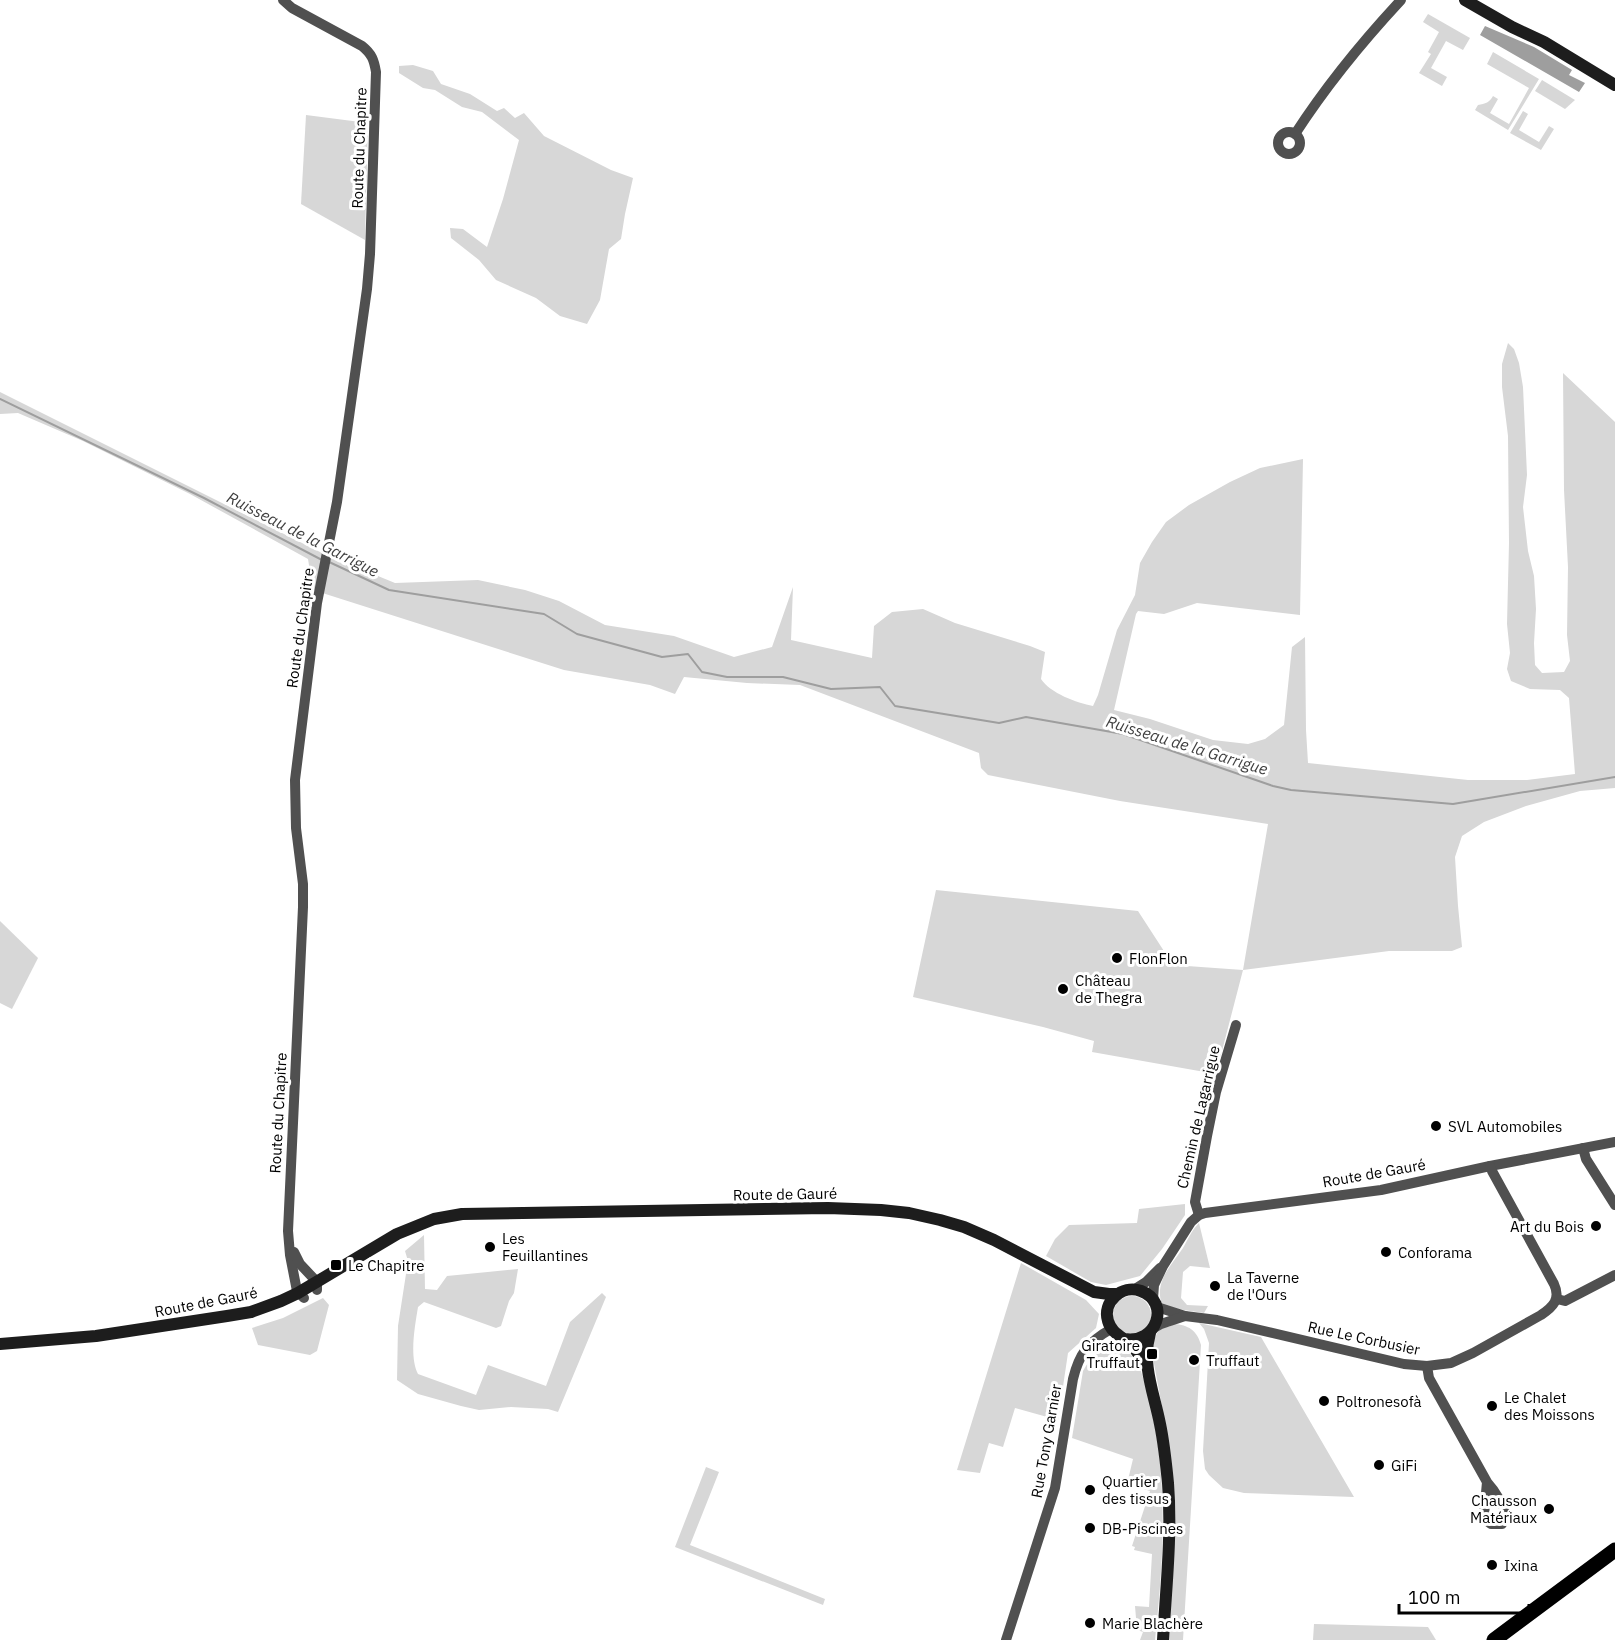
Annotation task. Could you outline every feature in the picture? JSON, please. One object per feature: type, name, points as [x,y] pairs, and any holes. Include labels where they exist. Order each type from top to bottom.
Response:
[{"type":"main road","points":[[1494,1640],[1615,1550]]},
{"type":"street","name":"Route du Chapitre","points":[[283,0],[292,8],[370,52],[374,59],[376,72],[367,289],[337,502],[317,603],[295,780],[296,828],[303,884],[303,907],[288,1207],[290,1255],[301,1295]]},
{"type":"street","points":[[1295,134],[1311,109],[1366,38],[1401,0]]},
{"type":"street","points":[[1464,0],[1544,42],[1615,85]]},
{"type":"street","name":"Chemin de Lagarrigue","points":[[1199,1215],[1195,1202],[1206,1137],[1216,1092],[1236,1025]]},
{"type":"street","name":"Route de Gauré","points":[[1199,1215],[1381,1190],[1615,1142]]},
{"type":"street","points":[[1583,1148],[1586,1159],[1615,1205]]},
{"type":"street","points":[[1490,1166],[1554,1284],[1557,1299]]},
{"type":"street","name":"Route de Gauré","points":[[0,1344],[139,1331],[251,1312],[301,1295],[415,1225],[449,1216],[828,1208],[881,1210],[922,1216],[964,1227],[1018,1251],[1094,1292],[1118,1293]]},
{"type":"street","points":[[1163,1640],[1168,1563],[1168,1486],[1165,1454],[1147,1367],[1146,1348],[1157,1318],[1154,1286],[1163,1266],[1191,1222],[1199,1215]]},
{"type":"street","name":"Route du Chapitre","points":[[290,1241],[300,1264],[317,1286]]},
{"type":"street","points":[[1135,1289],[1163,1266]]},
{"type":"street","name":"Rue Le Corbusier","points":[[1155,1303],[1185,1316],[1217,1320],[1404,1364],[1427,1366],[1451,1363],[1473,1353],[1541,1316],[1557,1299],[1565,1301],[1615,1275]]},
{"type":"street","name":"Route de Gauré","points":[[1080,1286],[1098,1302],[1107,1315]]},
{"type":"street","points":[[1147,1367],[1132,1345],[1111,1329],[1107,1315],[1109,1303],[1118,1293],[1129,1289],[1142,1291],[1155,1303]]},
{"type":"street","name":"Rue Le Corbusier","points":[[1152,1331],[1185,1316]]},
{"type":"street","name":"Rue Tony Garnier","points":[[1006,1640],[1055,1488],[1077,1361],[1086,1347],[1111,1329]]},
{"type":"street","points":[[1124,1339],[1138,1339],[1152,1331]]},
{"type":"street","points":[[1427,1366],[1429,1378],[1487,1482]]},
{"type":"shaded area","points":[[1428,14],[1470,38],[1463,50],[1446,41],[1431,68],[1447,77],[1442,86],[1419,73],[1431,54],[1428,52],[1439,32],[1423,22]]},
{"type":"shaded area","points":[[1485,26],[1534,47],[1572,70],[1569,75],[1585,83],[1579,92],[1480,35]]},
{"type":"shaded area","points":[[1493,52],[1539,79],[1508,130],[1475,110],[1478,105],[1487,102],[1493,96],[1498,99],[1490,113],[1509,124],[1529,88],[1487,64]]},
{"type":"shaded area","points":[[413,65],[433,71],[441,84],[470,94],[497,111],[504,108],[515,118],[524,113],[544,136],[611,170],[633,178],[621,239],[609,249],[600,300],[587,324],[560,316],[536,298],[496,280],[479,260],[451,238],[450,228],[463,229],[487,247],[519,140],[482,112],[462,107],[435,90],[423,88],[399,73],[399,66]]},
{"type":"shaded area","points":[[1542,80],[1575,100],[1565,109],[1535,91]]},
{"type":"shaded area","points":[[1523,111],[1528,114],[1519,130],[1539,142],[1549,126],[1554,129],[1541,150],[1510,133]]},
{"type":"shaded area","points":[[306,115],[368,123],[365,240],[301,204]]},
{"type":"shaded area","points":[[1508,343],[1514,349],[1519,363],[1523,387],[1527,475],[1523,507],[1528,551],[1534,576],[1535,665],[1542,673],[1564,672],[1570,661],[1567,635],[1568,567],[1564,490],[1563,373],[1615,422],[1615,788],[1580,791],[1526,806],[1484,822],[1462,836],[1455,857],[1462,947],[1452,951],[1389,951],[1243,970],[1268,824],[1120,801],[988,775],[981,768],[979,753],[800,685],[684,677],[675,694],[650,685],[564,670],[313,590],[308,559],[190,494],[83,441],[18,413],[0,414],[0,392],[322,553],[395,583],[478,580],[525,590],[559,601],[605,625],[674,636],[734,657],[772,647],[793,587],[791,640],[872,658],[874,626],[892,612],[923,609],[955,623],[1045,652],[1041,679],[1045,684],[1064,697],[1093,706],[1117,630],[1135,595],[1140,563],[1166,522],[1189,505],[1260,468],[1303,459],[1300,615],[1197,603],[1164,614],[1138,611],[1114,710],[1150,719],[1213,740],[1248,744],[1265,739],[1284,725],[1292,647],[1305,637],[1308,763],[1468,780],[1527,780],[1575,774],[1569,698],[1560,690],[1530,689],[1511,681],[1507,669],[1510,653],[1507,624],[1508,436],[1502,387],[1502,364]]},
{"type":"shaded area","points":[[936,890],[1138,911],[1173,965],[1243,970],[1216,1074],[1092,1052],[1094,1041],[913,997]]},
{"type":"shaded area","points":[[0,921],[38,958],[12,1009],[0,1003]]},
{"type":"shaded area","points":[[1185,1204],[1185,1215],[1140,1276],[1106,1285],[1091,1282],[1046,1256],[1055,1239],[1069,1225],[1137,1223],[1139,1209]]},
{"type":"shaded area","points":[[1199,1223],[1210,1268],[1190,1266],[1183,1272],[1181,1298],[1187,1305],[1208,1306],[1204,1313],[1162,1305],[1160,1296],[1165,1274]]},
{"type":"shaded area","points":[[424,1235],[425,1289],[437,1290],[447,1276],[518,1269],[514,1293],[501,1326],[496,1328],[424,1302],[418,1307],[413,1350],[418,1374],[476,1395],[488,1365],[546,1386],[570,1322],[602,1293],[606,1297],[558,1412],[548,1409],[511,1407],[479,1410],[418,1394],[397,1380],[398,1326],[408,1261],[405,1251]]},
{"type":"shaded area","points":[[1021,1263],[1086,1300],[1099,1314],[1096,1328],[1068,1353],[1058,1420],[1015,1408],[1003,1447],[989,1443],[980,1473],[957,1470]]},
{"type":"shaded area","points":[[1132,1296],[1145,1302],[1151,1315],[1145,1328],[1132,1334],[1119,1328],[1113,1315],[1119,1302]]},
{"type":"shaded area","points":[[323,1298],[329,1305],[317,1351],[310,1355],[258,1345],[252,1328],[283,1318]]},
{"type":"shaded area","points":[[1199,1323],[1261,1337],[1354,1497],[1244,1493],[1223,1488],[1209,1475],[1205,1469],[1203,1451],[1209,1343]]},
{"type":"shaded area","points":[[1174,1324],[1191,1329],[1201,1345],[1183,1640],[1168,1640],[1164,1418],[1151,1347],[1158,1331]]},
{"type":"shaded area","points":[[1112,1345],[1125,1349],[1140,1368],[1150,1402],[1161,1469],[1163,1537],[1155,1640],[1140,1640],[1143,1632],[1137,1630],[1135,1606],[1149,1607],[1152,1554],[1134,1550],[1135,1547],[1132,1546],[1150,1491],[1127,1484],[1133,1459],[1072,1438],[1083,1371],[1094,1355]]},
{"type":"shaded area","points":[[706,1467],[719,1472],[690,1545],[825,1599],[823,1605],[675,1547]]},
{"type":"shaded area","points":[[1314,1624],[1428,1627],[1436,1640],[1313,1640]]},
{"type":"waterway","name":"Ruisseau de la Garrigue","points":[[0,399],[204,498],[322,560]]},
{"type":"waterway","name":"Ruisseau de la Garrigue","points":[[327,561],[389,590],[544,614],[577,634],[662,657],[688,654],[702,672],[727,677],[783,677],[831,689],[880,687],[895,706],[999,723],[1026,717],[1123,734],[1273,786],[1291,790],[1453,804],[1615,777]]},
{"type":"place","name":"FlonFlon","points":[[1117,958]]},
{"type":"place","name":"Château de Thegra","points":[[1063,989]]},
{"type":"place","name":"SVL Automobiles","points":[[1436,1126]]},
{"type":"place","name":"Art du Bois","points":[[1596,1226]]},
{"type":"place","name":"Les Feuillantines","points":[[490,1247]]},
{"type":"place","name":"Conforama","points":[[1386,1252]]},
{"type":"place","name":"Le Chapitre","points":[[336,1265]]},
{"type":"place","name":"La Taverne de l'Ours","points":[[1215,1286]]},
{"type":"place","name":"Giratoire Truffaut","points":[[1152,1354]]},
{"type":"place","name":"Truffaut","points":[[1194,1360]]},
{"type":"place","name":"Poltronesofà","points":[[1324,1401]]},
{"type":"place","name":"Le Chalet des Moissons","points":[[1492,1406]]},
{"type":"place","name":"GiFi","points":[[1379,1465]]},
{"type":"place","name":"Quartier des tissus","points":[[1090,1490]]},
{"type":"place","name":"Chausson Matériaux","points":[[1549,1509]]},
{"type":"place","name":"DB-Piscines","points":[[1090,1528]]},
{"type":"place","name":"Ixina","points":[[1492,1565]]},
{"type":"place","name":"Marie Blachère","points":[[1090,1623]]}]
